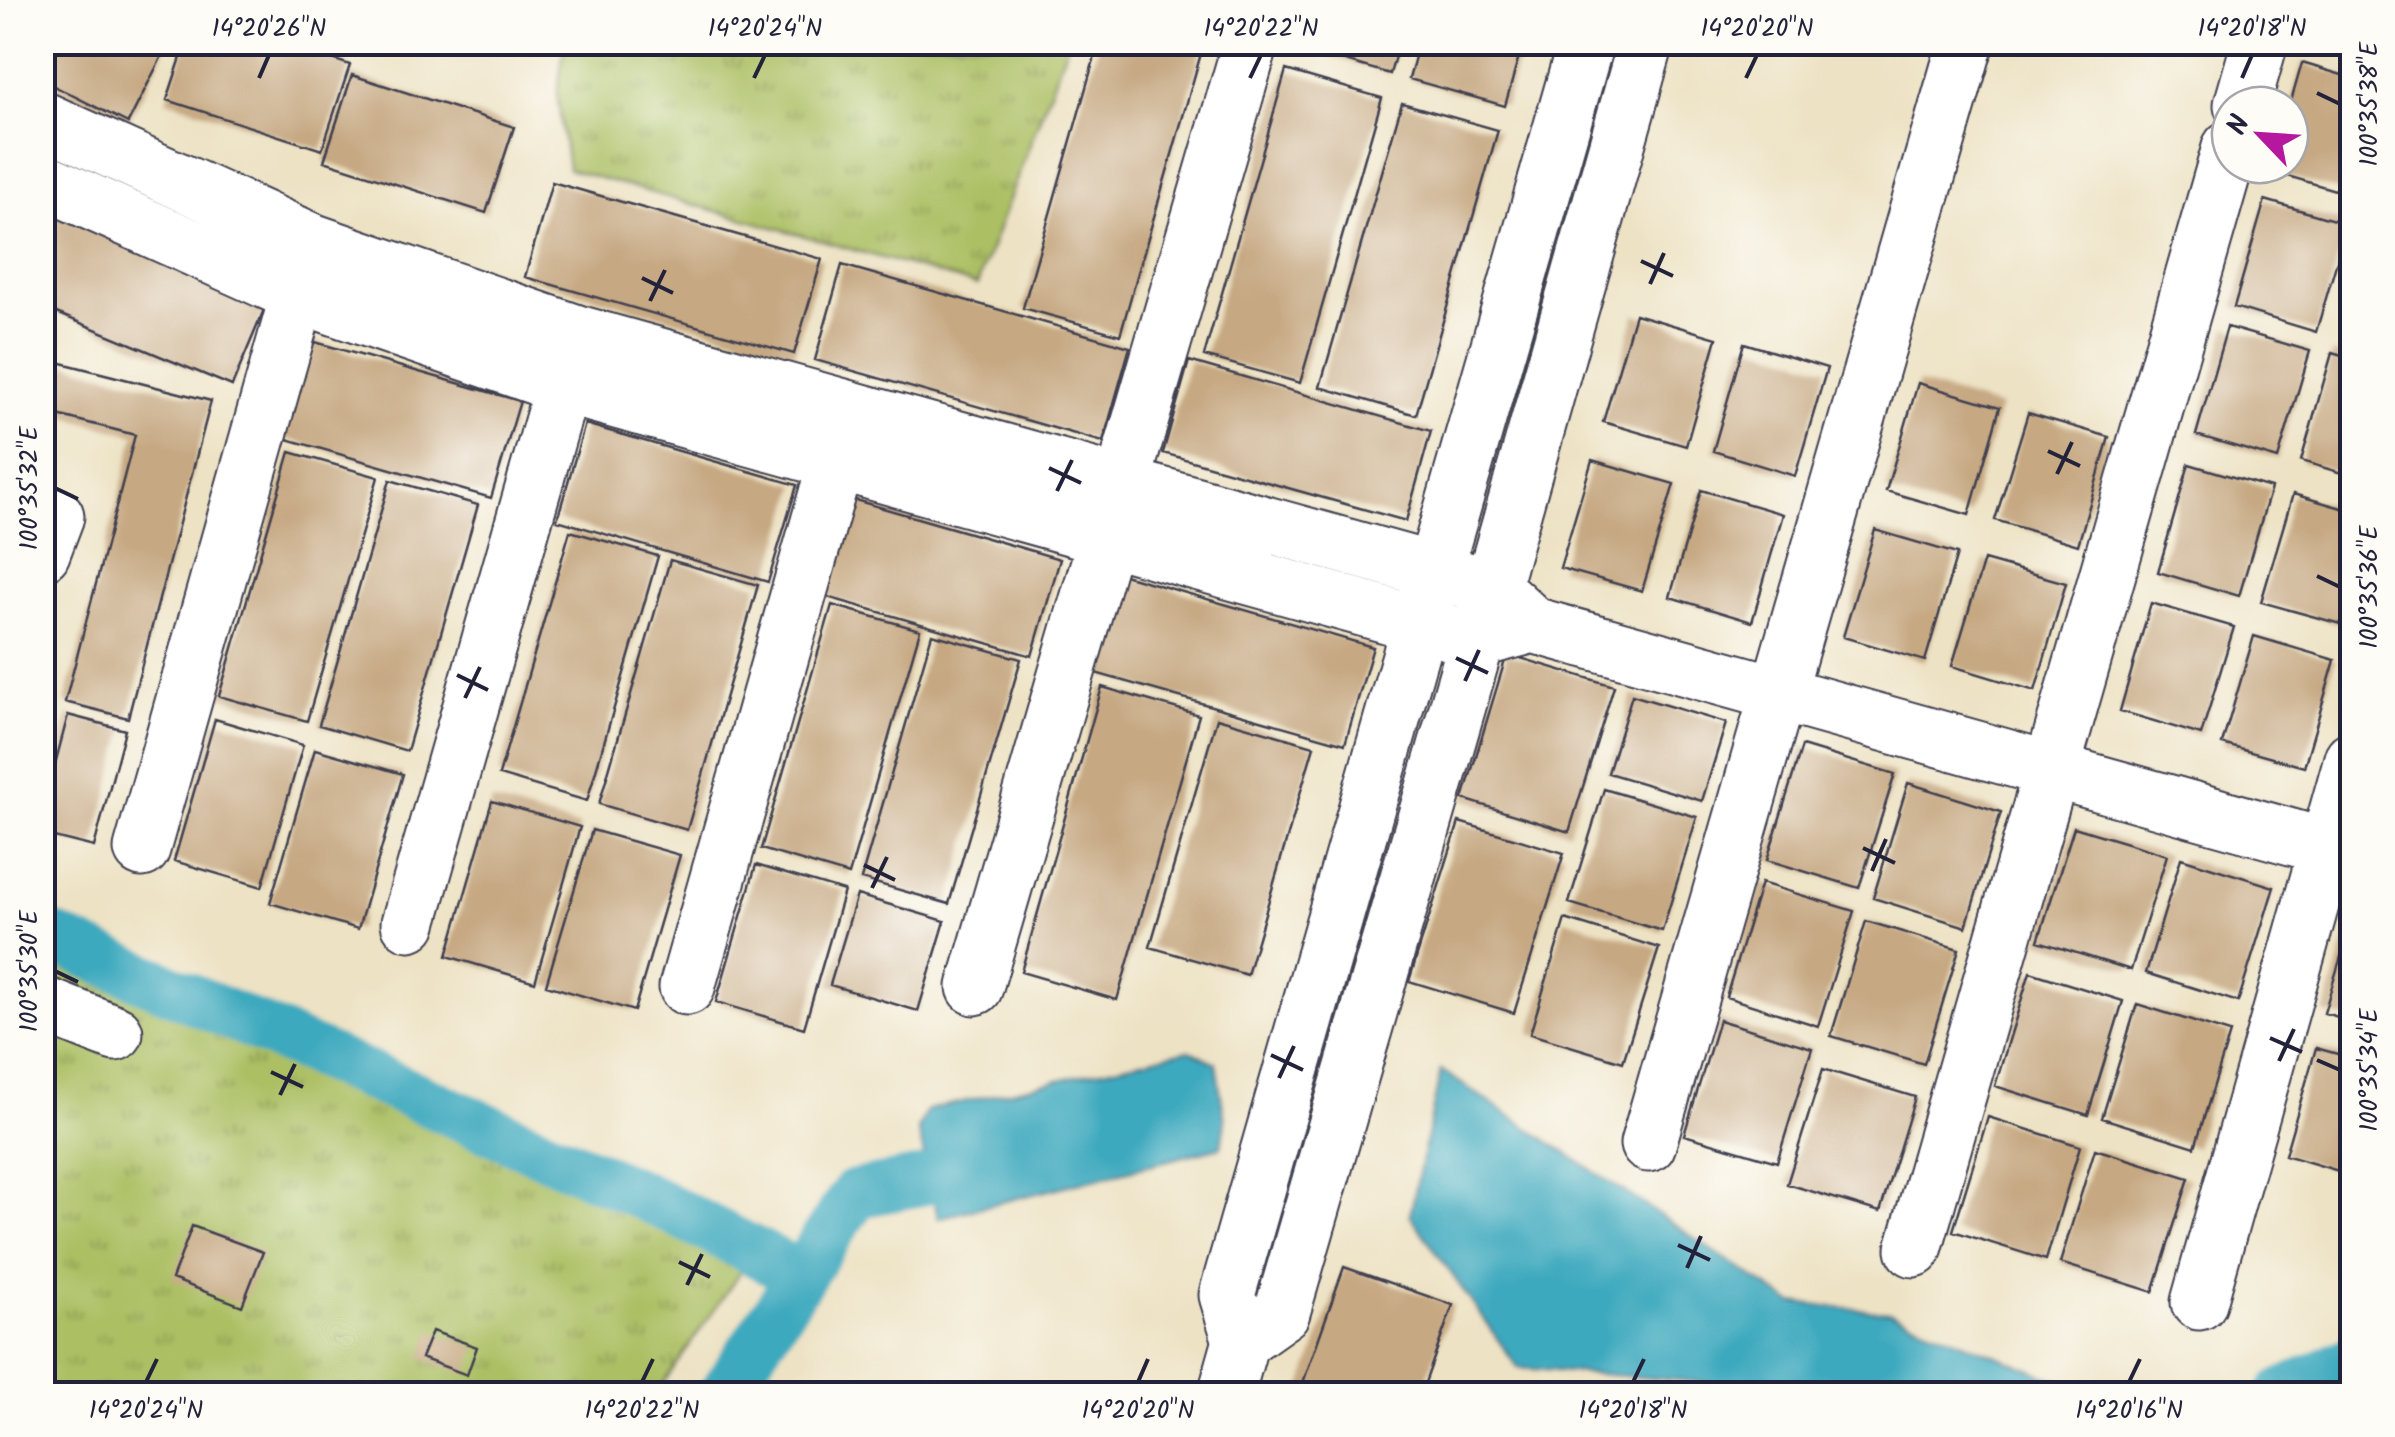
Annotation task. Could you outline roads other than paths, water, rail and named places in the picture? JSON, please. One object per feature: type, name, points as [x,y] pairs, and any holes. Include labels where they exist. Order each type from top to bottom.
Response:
[{"type":"street","points":[[974,988],[1252,42]]},
{"type":"street","points":[[1226,1394],[1241,1342],[1226,1294],[1422,624],[1586,42],[1644,50],[1478,640],[1282,1312],[1241,1342]]},
{"type":"street","points":[[1648,1144],[1966,42]]},
{"type":"street","points":[[2248,85],[2260,42]]},
{"type":"street","points":[[44,120],[314,242],[577,333],[1492,587],[1533,625],[2340,851]]},
{"type":"street","points":[[42,180],[296,294],[563,386],[1478,640],[1533,625]]},
{"type":"street","points":[[1546,185],[1602,200]]},
{"type":"street","points":[[1914,1249],[2219,185]]},
{"type":"street","points":[[170,238],[193,188]]},
{"type":"street","points":[[142,849],[296,294],[314,242]]},
{"type":"street","points":[[430,340],[448,288]]},
{"type":"street","points":[[409,923],[577,333]]},
{"type":"street","points":[[1503,336],[1559,352]]},
{"type":"street","points":[[698,423],[713,370]]},
{"type":"street","points":[[687,988],[851,409]]},
{"type":"street","points":[[967,498],[982,445]]},
{"type":"street","points":[[1245,575],[1260,523]]},
{"type":"street","points":[[2198,1302],[2340,851],[2352,759]]},
{"type":"street","points":[[1382,760],[1438,777]]},
{"type":"street","points":[[1351,866],[1407,882]]},
{"type":"street","points":[[1321,972],[1376,987]]},
{"type":"street","points":[[42,1004],[115,1033]]},
{"type":"street","points":[[1284,1098],[1340,1113]]},
{"type":"street","points":[[1251,1210],[1307,1226]]},
{"type":"water","points":[[1189,1050],[1216,1063],[1225,1121],[1221,1147],[938,1218],[918,1129],[927,1110]]},
{"type":"water","points":[[1441,1070],[1792,1303],[1889,1312],[2091,1394],[1792,1394],[1702,1382],[1518,1368],[1410,1215]]},
{"type":"waterway","points":[[42,933],[646,1197],[801,1275]]},
{"type":"waterway","points":[[723,1394],[855,1194],[997,1166]]},
{"type":"waterway","points":[[2282,1394],[2352,1360]]}]
